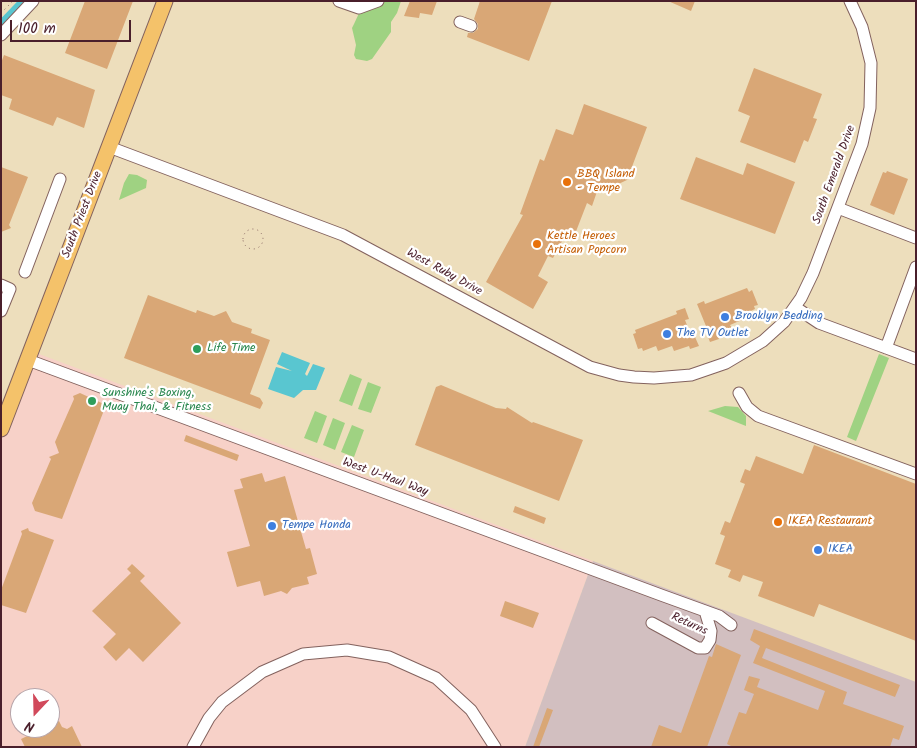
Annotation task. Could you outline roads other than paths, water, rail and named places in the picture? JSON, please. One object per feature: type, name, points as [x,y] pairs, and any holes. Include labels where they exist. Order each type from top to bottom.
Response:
[{"type":"main road","name":"South Priest Drive","points":[[2,424],[165,1]]},
{"type":"street","points":[[1,35],[33,1]]},
{"type":"street","points":[[339,1],[358,8],[378,1]]},
{"type":"street","name":"South Emerald Drive","points":[[763,341],[784,322],[795,307],[813,273],[866,131],[872,91],[871,63],[866,41],[850,1]]},
{"type":"street","name":"West Ruby Drive","points":[[109,147],[343,235],[574,359],[605,372],[654,378],[691,375],[726,363],[763,341]]},
{"type":"street","points":[[25,272],[60,179]]},
{"type":"street","points":[[838,208],[916,238]]},
{"type":"street","points":[[886,348],[916,267]]},
{"type":"street","points":[[1,285],[10,289],[1,311]]},
{"type":"street","points":[[795,307],[819,323],[916,359]]},
{"type":"street","name":"West U-Haul Way","points":[[28,360],[705,611],[731,624]]},
{"type":"street","points":[[739,393],[747,407],[758,416],[916,474]]},
{"type":"street","name":"Returns","points":[[652,623],[698,648],[706,648],[712,632],[705,611]]},
{"type":"street","points":[[193,747],[209,718],[222,702],[262,672],[303,654],[339,650],[372,652],[389,657],[436,678],[471,710],[495,747]]},
{"type":"water","points":[[282,352],[310,363],[305,374],[307,376],[313,364],[325,368],[316,390],[303,390],[294,398],[268,389],[276,367],[292,371],[277,364]]},
{"type":"waterway","points":[[1,25],[24,1]]},
{"type":"place","name":"BBQ Island - Tempe","points":[[567,182]]},
{"type":"place","name":"Kettle Heroes Artisan Popcorn","points":[[537,244]]},
{"type":"place","name":"Brooklyn Bedding","points":[[725,317]]},
{"type":"place","name":"The TV Outlet","points":[[667,334]]},
{"type":"place","name":"Life Time","points":[[197,349]]},
{"type":"place","name":"Sunshine's Boxing, Muay Thai, & Fitness","points":[[92,401]]},
{"type":"place","name":"IKEA Restaurant","points":[[778,522]]},
{"type":"place","name":"Tempe Honda","points":[[272,526]]},
{"type":"place","name":"IKEA","points":[[818,550]]}]
